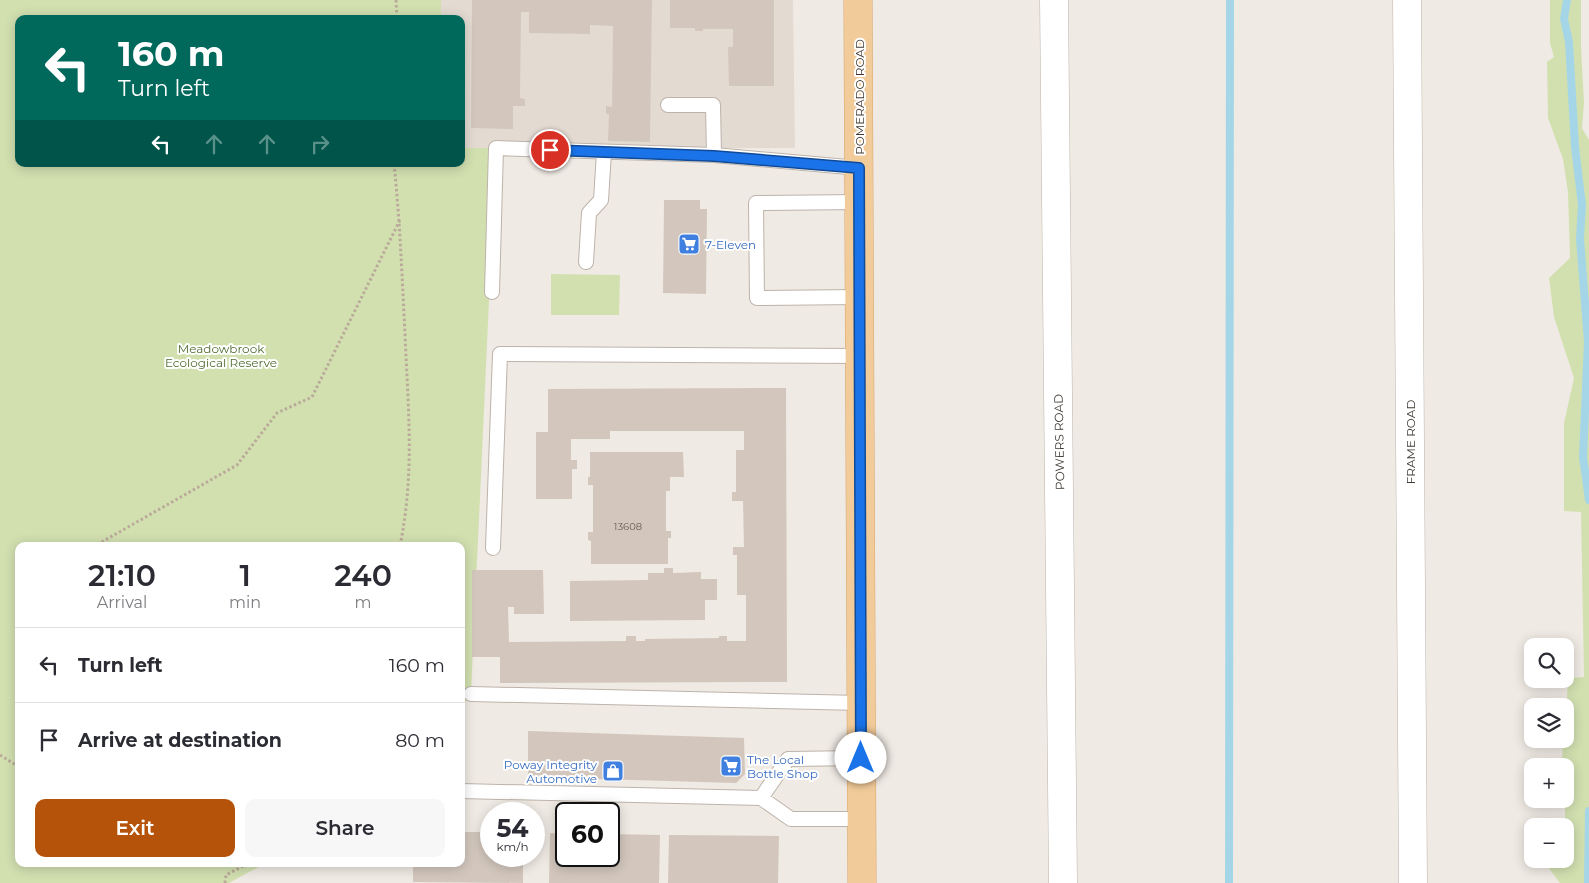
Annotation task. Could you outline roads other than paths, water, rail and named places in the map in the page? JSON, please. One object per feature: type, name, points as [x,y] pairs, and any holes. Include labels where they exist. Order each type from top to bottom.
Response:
[{"type":"main road","name":"POMERADO ROAD","points":[[858,0],[862,883]]},
{"type":"street","name":"POWERS ROAD","points":[[1054,0],[1062,883]]},
{"type":"street","name":"FRAME ROAD","points":[[1407,0],[1413,883]]},
{"type":"lane","points":[[668,105],[713,105],[714,156]]},
{"type":"lane","points":[[492,292],[496,148],[714,156],[859,168]]},
{"type":"lane","points":[[586,262],[589,213],[601,200],[604,152]]},
{"type":"lane","points":[[859,202],[756,203],[757,298],[859,297]]},
{"type":"lane","points":[[493,548],[500,354],[860,356]]},
{"type":"lane","points":[[471,694],[861,703]]},
{"type":"lane","points":[[761,798],[788,759],[861,758]]},
{"type":"lane","points":[[465,791],[761,798],[791,819],[862,819]]},
{"type":"waterway","points":[[1229,883],[1230,0]]},
{"type":"waterway","points":[[1567,0],[1564,19],[1569,42],[1575,147],[1582,205],[1580,239],[1588,342],[1583,457],[1589,500]]},
{"type":"waterway","points":[[1588,883],[1589,811]]},
{"type":"place","name":"7-Eleven","points":[[689,244]]},
{"type":"place","name":"The Local Bottle Shop","points":[[731,766]]},
{"type":"place","name":"Poway Integrity Automotive","points":[[613,771]]},
{"type":"park label","name":"Meadowbrook Ecological Reserve","points":[[221,355]]}]
